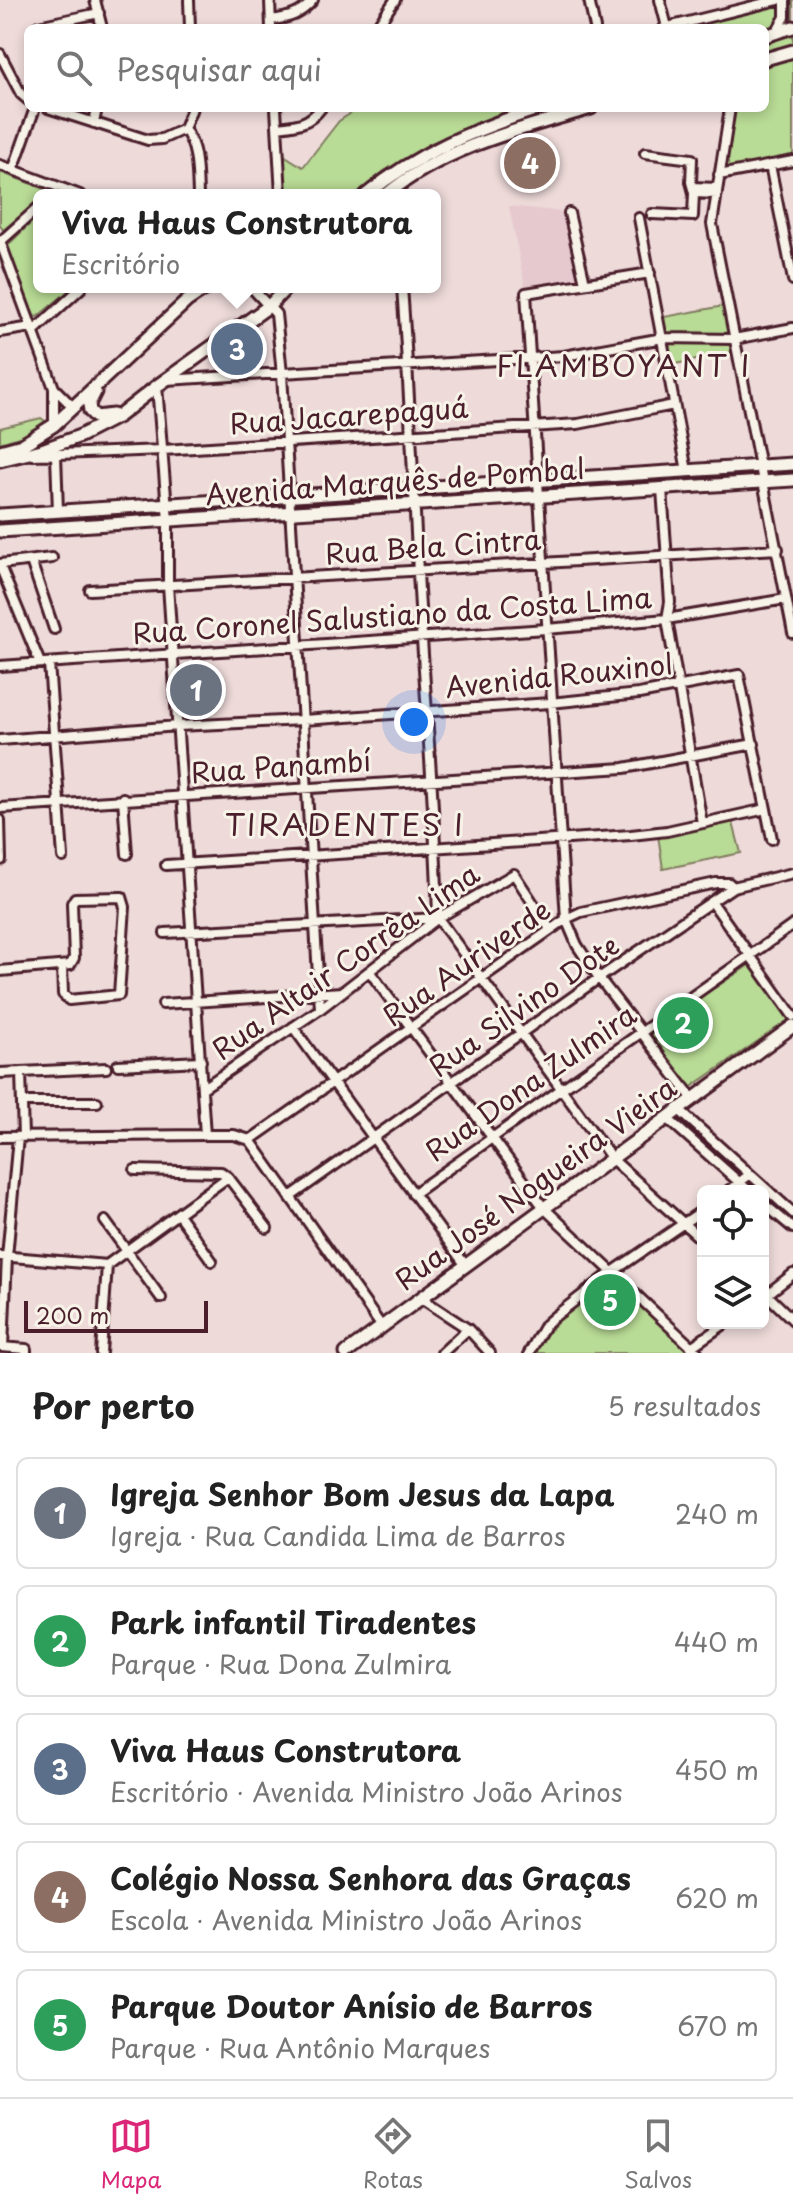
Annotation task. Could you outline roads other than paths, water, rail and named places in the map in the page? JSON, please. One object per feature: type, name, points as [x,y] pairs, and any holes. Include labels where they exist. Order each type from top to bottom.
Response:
[{"type":"main road","points":[[769,34],[793,27]]},
{"type":"main road","points":[[769,58],[793,51]]},
{"type":"main road","points":[[375,189],[435,148],[529,112]]},
{"type":"main road","points":[[398,189],[450,155],[558,113]]},
{"type":"main road","points":[[0,451],[22,445],[54,425],[199,293]]},
{"type":"main road","points":[[0,460],[80,436],[119,416],[270,305],[281,293]]},
{"type":"main road","points":[[96,417],[90,411],[89,404],[103,379]]},
{"type":"main road","points":[[73,407],[87,416],[96,417],[118,414],[135,404]]},
{"type":"main road","name":"Avenida Marquês de Pombal","points":[[0,515],[793,464]]},
{"type":"main road","points":[[764,466],[769,476],[768,482]]},
{"type":"main road","points":[[745,468],[747,483]]},
{"type":"main road","name":"Avenida Marquês de Pombal","points":[[0,531],[793,480]]},
{"type":"main road","points":[[543,481],[544,497]]},
{"type":"main road","points":[[525,482],[525,498]]},
{"type":"main road","points":[[420,489],[421,505]]},
{"type":"main road","points":[[400,490],[402,506]]},
{"type":"main road","points":[[294,497],[295,513]]},
{"type":"main road","points":[[274,499],[276,514]]},
{"type":"main road","points":[[171,505],[174,512],[172,521]]},
{"type":"main road","points":[[151,507],[152,522]]},
{"type":"main road","name":"Rua José Nogueira Vieira","points":[[346,1353],[793,1026]]},
{"type":"street","points":[[95,0],[101,24]]},
{"type":"street","points":[[189,0],[190,24]]},
{"type":"street","points":[[270,0],[271,24],[303,11],[313,0]]},
{"type":"street","points":[[379,24],[395,0]]},
{"type":"street","points":[[589,0],[594,24]]},
{"type":"street","points":[[660,0],[665,24]]},
{"type":"street","points":[[682,24],[778,0]]},
{"type":"street","points":[[777,31],[785,17],[785,0]]},
{"type":"street","points":[[47,24],[99,13]]},
{"type":"street","points":[[0,54],[24,97]]},
{"type":"street","points":[[13,170],[34,112]]},
{"type":"street","points":[[60,112],[148,140],[162,139],[184,129],[190,112]]},
{"type":"street","points":[[94,123],[96,112]]},
{"type":"street","points":[[276,112],[281,189]]},
{"type":"street","points":[[278,127],[301,125],[318,112]]},
{"type":"street","points":[[729,112],[712,224],[734,339],[764,466]]},
{"type":"street","points":[[184,129],[190,136],[194,150],[197,189]]},
{"type":"street","points":[[645,153],[692,159],[693,216],[652,214]]},
{"type":"street","points":[[719,175],[793,161]]},
{"type":"street","points":[[0,165],[65,189]]},
{"type":"street","points":[[770,165],[793,280]]},
{"type":"street","points":[[694,190],[717,191]]},
{"type":"street","points":[[33,212],[0,241],[54,388],[54,425]]},
{"type":"street","points":[[569,213],[585,283]]},
{"type":"street","points":[[639,218],[687,471]]},
{"type":"street","points":[[543,481],[535,427],[526,293],[650,273]]},
{"type":"street","points":[[0,332],[33,329],[75,293]]},
{"type":"street","points":[[257,293],[276,314],[294,497]]},
{"type":"street","points":[[402,293],[412,434],[420,489]]},
{"type":"street","points":[[171,505],[163,450],[161,383],[564,356],[663,338],[734,339],[793,328]]},
{"type":"street","points":[[54,388],[73,407]]},
{"type":"street","name":"Rua Jacarepaguá","points":[[25,455],[163,450],[578,424],[674,405]]},
{"type":"street","points":[[56,455],[58,511]]},
{"type":"street","points":[[768,482],[793,633]]},
{"type":"street","points":[[662,489],[670,602],[667,619],[702,823]]},
{"type":"street","points":[[544,497],[542,562],[566,919],[577,945],[599,978],[693,1099]]},
{"type":"street","points":[[421,505],[418,570],[438,918],[612,1159],[697,1236]]},
{"type":"street","points":[[295,513],[293,577],[320,1009]]},
{"type":"street","points":[[172,521],[168,585],[205,1135]]},
{"type":"street","name":"Rua Bela Cintra","points":[[90,590],[778,549]]},
{"type":"street","points":[[52,558],[0,565],[44,663],[54,736],[63,857]]},
{"type":"street","points":[[31,561],[54,629]]},
{"type":"street","points":[[783,582],[793,580]]},
{"type":"street","name":"Rua Coronel Salustiano da Costa Lima","points":[[0,666],[667,619],[786,599]]},
{"type":"street","name":"Avenida Rouxinol","points":[[0,740],[550,703],[639,694],[739,675],[754,744]]},
{"type":"street","points":[[754,744],[772,839]]},
{"type":"street","name":"Rua Panambí","points":[[0,808],[624,768],[754,744]]},
{"type":"street","points":[[123,798],[127,854]]},
{"type":"street","points":[[166,865],[631,835],[766,809]]},
{"type":"street","points":[[0,820],[1,860]]},
{"type":"street","name":"Rua Silvino Dote","points":[[290,1197],[733,887],[793,873]]},
{"type":"street","name":"Rua Altair Corrêa Lima","points":[[203,1088],[320,1009],[438,918],[514,874],[550,929]]},
{"type":"street","name":"Rua Auriverde","points":[[250,1140],[566,919],[581,912],[716,883],[729,883],[733,887]]},
{"type":"street","points":[[0,971],[70,965],[74,958],[72,903],[75,898],[122,897],[125,907],[119,995],[69,1000],[63,994],[62,966]]},
{"type":"street","points":[[712,902],[793,1016]]},
{"type":"street","points":[[165,933],[438,918]]},
{"type":"street","name":"Rua Dona Zulmira","points":[[413,1194],[793,925]]},
{"type":"street","points":[[370,972],[544,1208],[695,1350],[719,1329]]},
{"type":"street","points":[[163,1004],[342,992]]},
{"type":"street","points":[[293,1027],[466,1266]]},
{"type":"street","points":[[118,1065],[201,1061]]},
{"type":"street","points":[[0,1073],[106,1068]]},
{"type":"street","points":[[21,1072],[21,1137],[3,1256],[1,1347],[26,1349],[26,1353]]},
{"type":"street","points":[[22,1102],[97,1102]]},
{"type":"street","points":[[679,1110],[793,1213]]},
{"type":"street","points":[[667,1118],[742,1185]]},
{"type":"street","points":[[0,1137],[234,1135],[250,1140],[382,1327]]},
{"type":"street","points":[[135,1170],[221,1172],[267,1228]]},
{"type":"street","points":[[736,1185],[749,1175]]},
{"type":"street","points":[[3,1256],[107,1265],[228,1177]]},
{"type":"street","points":[[769,1208],[793,1228]]},
{"type":"street","points":[[178,1214],[212,1261]]},
{"type":"street","points":[[529,1353],[545,1325],[611,1273],[697,1214]]},
{"type":"street","points":[[105,1221],[161,1298]]},
{"type":"street","points":[[101,1353],[107,1265]]},
{"type":"street","points":[[769,1291],[793,1274]]},
{"type":"street","points":[[421,1298],[468,1329],[490,1353]]},
{"type":"street","points":[[769,1298],[793,1320]]},
{"type":"street","points":[[442,1353],[468,1329]]},
{"type":"place","name":"Colégio Nossa Senhora das Graças","points":[[530,163]]},
{"type":"place","name":"Viva Haus Construtora","points":[[237,349]]},
{"type":"place","name":"Igreja Senhor Bom Jesus da Lapa","points":[[196,690]]},
{"type":"place","name":"Park infantil Tiradentes","points":[[683,1023]]},
{"type":"place","name":"Parque Doutor Anísio de Barros","points":[[610,1300]]},
{"type":"district","name":"FLAMBOYANT I","points":[[624,367]]},
{"type":"district","name":"TIRADENTES I","points":[[345,826]]}]
